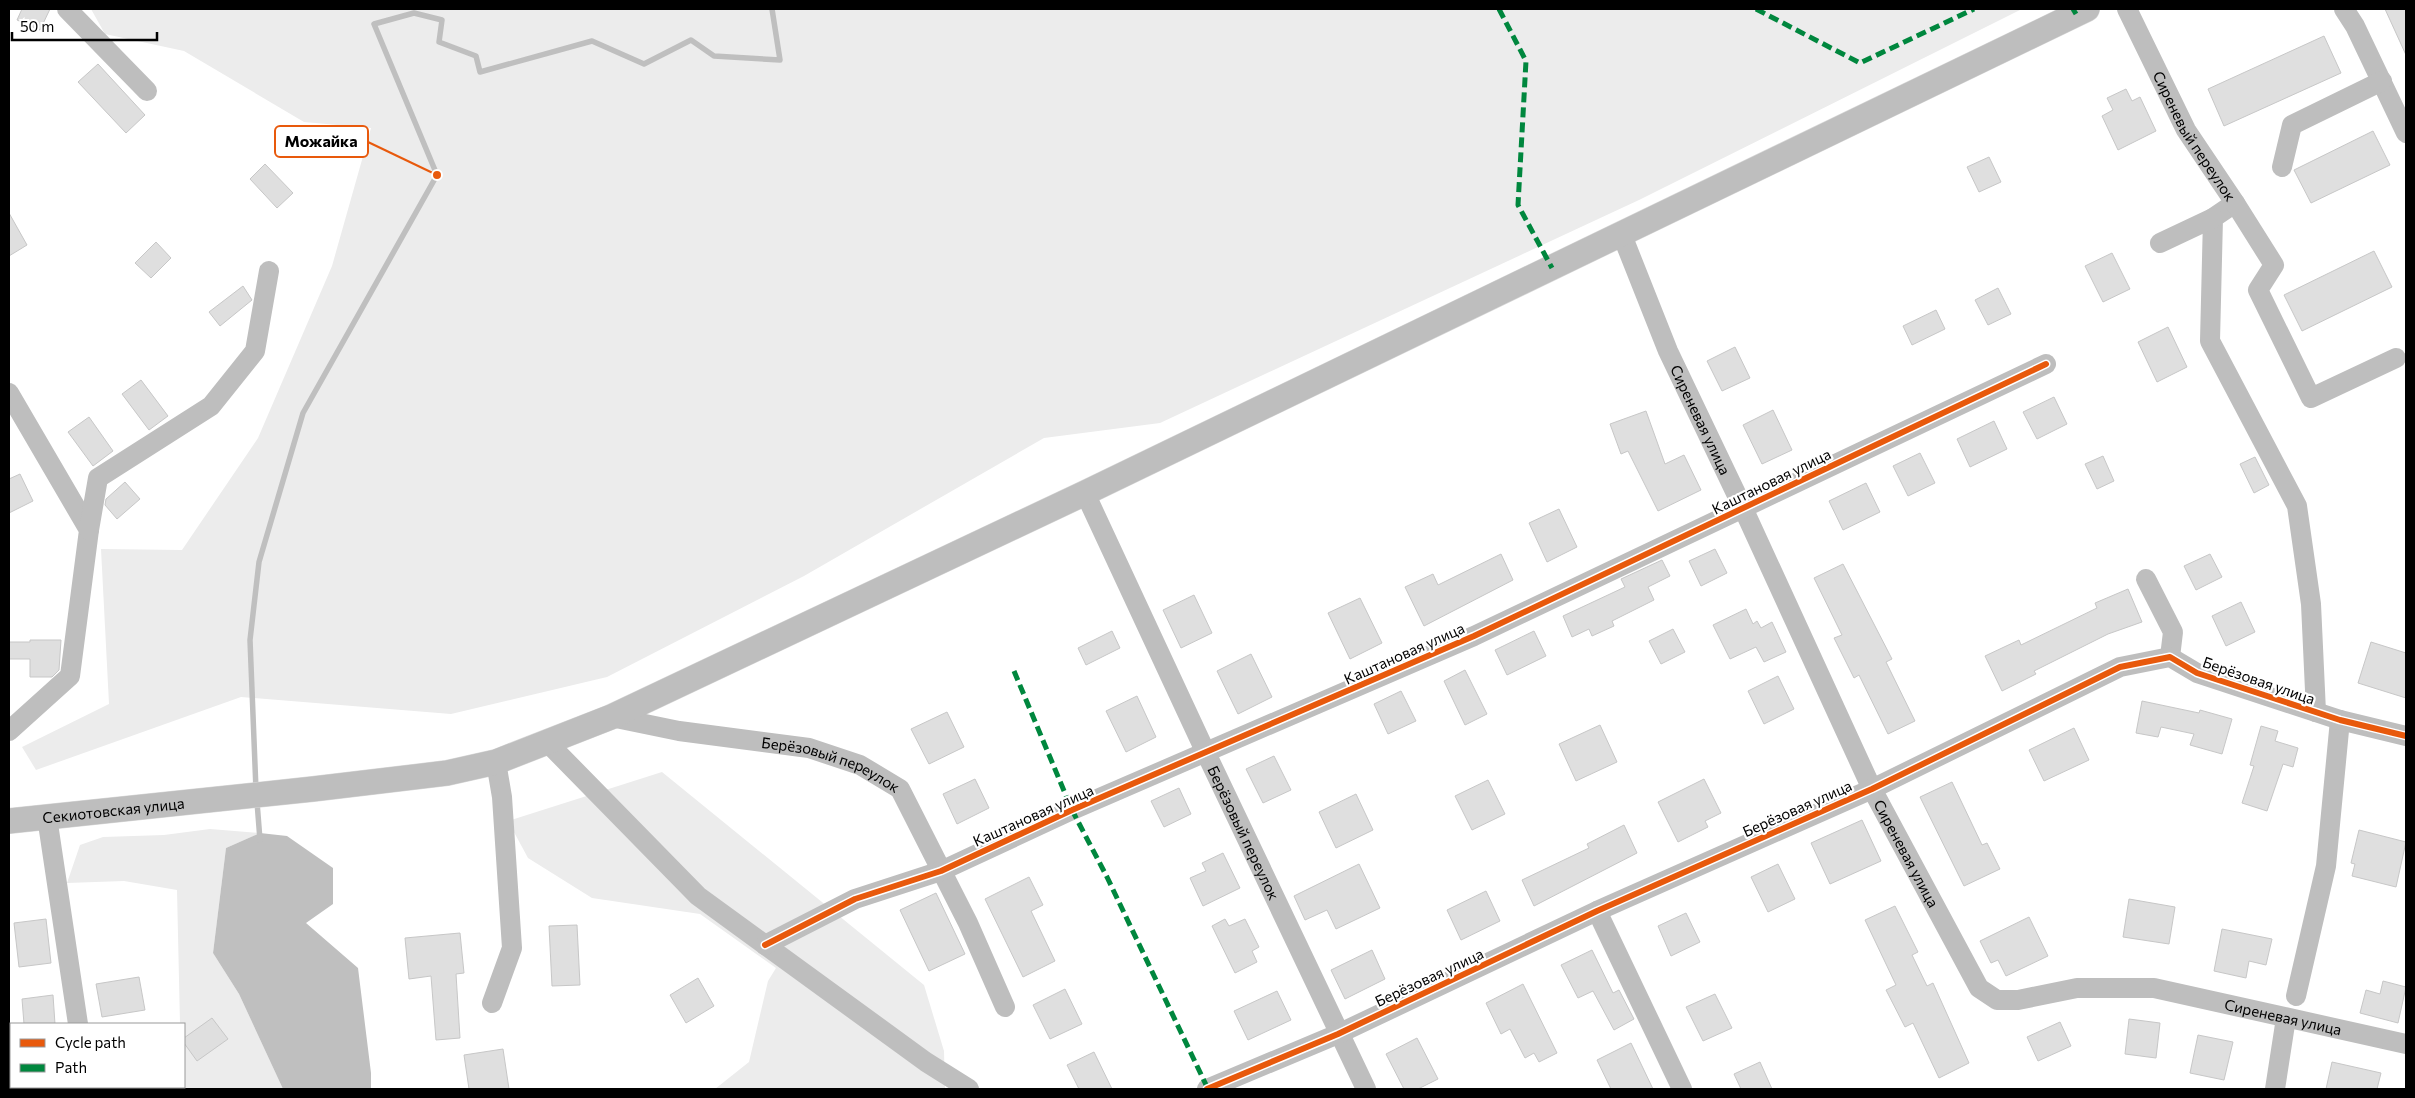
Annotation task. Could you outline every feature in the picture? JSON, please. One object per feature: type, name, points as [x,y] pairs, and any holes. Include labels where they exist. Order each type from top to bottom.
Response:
[{"type":"main road","name":"Секиотовская улица","points":[[9,821],[447,773],[496,762],[548,743],[611,716],[1085,493],[2087,9]]},
{"type":"street","points":[[67,9],[147,91]]},
{"type":"street","name":"Сиреневый переулок","points":[[2127,9],[2186,130],[2235,203],[2213,218],[2210,341],[2297,506],[2311,604],[2316,712]]},
{"type":"street","points":[[2344,9],[2355,26],[2406,133]]},
{"type":"street","points":[[2282,167],[2292,125],[2382,81]]},
{"type":"street","points":[[2235,203],[2274,264],[2258,290],[2311,398],[2396,358]]},
{"type":"street","points":[[2160,243],[2213,218]]},
{"type":"street","name":"Сиреневая улица","points":[[1622,234],[1668,351],[1743,508],[1872,789],[1979,988],[1997,1000],[2018,1000],[2077,988],[2154,988],[2406,1044]]},
{"type":"street","points":[[9,731],[70,676],[89,530],[98,478],[211,406],[255,351],[269,271]]},
{"type":"street","name":"Каштановая улица","points":[[765,945],[855,899],[942,871],[1072,810],[1474,636],[2046,364]]},
{"type":"street","points":[[9,393],[89,530]]},
{"type":"street","name":"Берёзовый переулок","points":[[1085,493],[1338,1034],[1366,1089]]},
{"type":"street","points":[[2146,578],[2173,632],[2170,657]]},
{"type":"street","name":"Берёзовая улица","points":[[1207,1089],[1338,1034],[1597,911],[1872,789],[2120,667],[2170,657],[2197,673],[2340,720],[2406,736]]},
{"type":"street","name":"Берёзовый переулок","points":[[611,716],[679,731],[809,748],[860,764],[900,789],[968,923],[1005,1007]]},
{"type":"street","points":[[2296,996],[2326,866],[2340,720]]},
{"type":"street","points":[[548,743],[698,896],[926,1062],[969,1089]]},
{"type":"street","points":[[492,1003],[512,948],[502,797],[496,762]]},
{"type":"street","points":[[47,817],[78,1023]]},
{"type":"street","points":[[1597,911],[1682,1089]]},
{"type":"street","points":[[2275,1089],[2286,1018]]},
{"type":"shaded area","points":[[91,9],[2022,9],[1639,200],[1160,423],[1044,438],[804,576],[607,677],[451,714],[241,697],[36,770],[22,747],[109,704],[101,549],[182,550],[258,438],[332,266],[371,128],[304,122],[184,51],[105,34]]},
{"type":"shaded area","points":[[662,772],[924,985],[944,1051],[945,1089],[715,1089],[749,1062],[768,981],[776,968],[700,914],[592,898],[528,858],[508,821]]},
{"type":"shaded area","points":[[210,829],[260,833],[226,848],[213,953],[239,994],[283,1089],[108,1089],[185,1088],[185,1023],[180,1023],[177,890],[124,881],[67,883],[80,845],[103,837],[164,835]]},
{"type":"shaded area","points":[[260,833],[287,836],[333,868],[333,904],[306,923],[358,968],[371,1073],[371,1089],[283,1089],[239,994],[213,953],[226,848]]},
{"type":"building","points":[[22,9],[50,9],[40,30],[17,20]]},
{"type":"building","points":[[2385,9],[2406,9],[2406,55]]},
{"type":"building","points":[[2324,36],[2341,73],[2224,126],[2208,89]]},
{"type":"building","points":[[98,64],[145,115],[126,133],[78,82]]},
{"type":"building","points":[[2126,89],[2132,101],[2140,97],[2156,131],[2118,150],[2102,116],[2113,110],[2107,98]]},
{"type":"building","points":[[2373,131],[2390,165],[2311,203],[2294,170]]},
{"type":"building","points":[[1989,157],[2001,182],[1979,192],[1967,167]]},
{"type":"building","points":[[265,164],[293,193],[277,208],[250,179]]},
{"type":"building","points":[[9,213],[27,245],[9,256]]},
{"type":"building","points":[[156,242],[171,258],[151,278],[135,263]]},
{"type":"building","points":[[2374,251],[2392,287],[2302,331],[2284,295]]},
{"type":"building","points":[[2112,253],[2130,289],[2103,302],[2085,266]]},
{"type":"building","points":[[243,286],[252,300],[220,326],[209,312]]},
{"type":"building","points":[[1998,288],[2011,314],[1988,325],[1975,300]]},
{"type":"building","points":[[1936,310],[1945,329],[1912,345],[1903,326]]},
{"type":"building","points":[[2168,327],[2187,367],[2157,382],[2138,342]]},
{"type":"building","points":[[1735,347],[1750,378],[1722,391],[1707,361]]},
{"type":"building","points":[[141,380],[168,416],[149,430],[122,394]]},
{"type":"building","points":[[2054,397],[2067,424],[2037,439],[2023,412]]},
{"type":"building","points":[[1773,410],[1792,450],[1762,464],[1743,425]]},
{"type":"building","points":[[1646,411],[1665,464],[1684,455],[1701,490],[1658,511],[1628,451],[1621,454],[1610,424]]},
{"type":"building","points":[[89,417],[113,451],[93,466],[68,432]]},
{"type":"building","points":[[1994,421],[2007,449],[1970,467],[1957,439]]},
{"type":"building","points":[[1920,453],[1935,483],[1908,496],[1893,466]]},
{"type":"building","points":[[2103,456],[2114,481],[2097,489],[2085,464]]},
{"type":"building","points":[[2255,457],[2269,485],[2254,493],[2240,464]]},
{"type":"building","points":[[20,474],[33,501],[9,513],[9,479]]},
{"type":"building","points":[[125,482],[140,499],[117,519],[105,505],[106,499]]},
{"type":"building","points":[[1866,483],[1880,512],[1843,530],[1829,501]]},
{"type":"building","points":[[1559,509],[1577,547],[1547,562],[1529,523]]},
{"type":"building","points":[[1715,549],[1727,573],[1701,586],[1689,561]]},
{"type":"building","points":[[1501,554],[1513,580],[1424,626],[1405,587],[1433,574],[1438,585]]},
{"type":"building","points":[[2210,554],[2222,577],[2196,590],[2184,566]]},
{"type":"building","points":[[1662,560],[1670,576],[1648,587],[1654,600],[1612,621],[1614,626],[1592,636],[1589,629],[1572,637],[1563,616],[1625,587],[1621,579]]},
{"type":"building","points":[[1843,564],[1892,659],[1886,662],[1915,721],[1888,734],[1859,675],[1854,678],[1834,638],[1842,635],[1814,578]]},
{"type":"building","points":[[2128,589],[2142,622],[2108,634],[2034,671],[2036,674],[2002,691],[1985,656],[2019,640],[2021,645],[2097,608],[2095,603]]},
{"type":"building","points":[[1194,595],[1212,633],[1181,648],[1163,610]]},
{"type":"building","points":[[1360,598],[1382,643],[1350,659],[1328,613]]},
{"type":"building","points":[[2241,602],[2255,632],[2226,646],[2212,616]]},
{"type":"building","points":[[1746,609],[1753,624],[1757,621],[1761,628],[1772,622],[1786,652],[1764,662],[1756,647],[1730,659],[1713,625]]},
{"type":"building","points":[[1673,629],[1685,652],[1661,664],[1649,641]]},
{"type":"building","points":[[1112,631],[1120,648],[1086,665],[1078,648]]},
{"type":"building","points":[[1534,631],[1546,656],[1507,675],[1495,650]]},
{"type":"building","points":[[30,640],[61,640],[59,670],[52,677],[30,677],[30,659],[9,659],[9,642],[30,642]]},
{"type":"building","points":[[2371,642],[2406,653],[2406,698],[2358,683]]},
{"type":"building","points":[[1251,654],[1272,697],[1238,714],[1217,671]]},
{"type":"building","points":[[1465,670],[1487,714],[1465,725],[1444,681]]},
{"type":"building","points":[[1778,676],[1794,709],[1764,724],[1748,691]]},
{"type":"building","points":[[1401,691],[1416,721],[1388,734],[1374,704]]},
{"type":"building","points":[[1137,696],[1156,737],[1126,752],[1106,711]]},
{"type":"building","points":[[2142,701],[2199,713],[2200,710],[2232,719],[2222,754],[2190,745],[2194,734],[2161,727],[2158,737],[2136,733]]},
{"type":"building","points":[[947,712],[964,747],[929,764],[911,729]]},
{"type":"building","points":[[1600,725],[1617,762],[1576,781],[1559,744]]},
{"type":"building","points":[[2261,726],[2278,731],[2275,741],[2298,748],[2293,767],[2283,764],[2267,811],[2242,803],[2254,766],[2250,765]]},
{"type":"building","points":[[2074,728],[2089,760],[2044,781],[2029,750]]},
{"type":"building","points":[[1274,756],[1291,790],[1263,803],[1246,769]]},
{"type":"building","points":[[975,779],[989,808],[957,824],[943,794]]},
{"type":"building","points":[[1704,779],[1721,813],[1705,821],[1708,827],[1678,842],[1658,802]]},
{"type":"building","points":[[1488,780],[1505,814],[1472,830],[1455,796]]},
{"type":"building","points":[[1952,782],[1982,845],[1987,843],[2000,869],[1964,886],[1920,797]]},
{"type":"building","points":[[1179,788],[1191,814],[1164,827],[1151,801]]},
{"type":"building","points":[[1356,794],[1373,830],[1336,848],[1319,812]]},
{"type":"building","points":[[1862,820],[1881,861],[1830,884],[1811,843]]},
{"type":"building","points":[[1624,825],[1637,853],[1534,906],[1522,880],[1589,848],[1587,844]]},
{"type":"building","points":[[2359,830],[2406,842],[2396,887],[2352,876],[2355,864],[2351,863]]},
{"type":"building","points":[[1223,853],[1240,888],[1203,906],[1190,878],[1206,871],[1202,863]]},
{"type":"building","points":[[1359,864],[1380,908],[1336,929],[1327,910],[1305,920],[1294,896]]},
{"type":"building","points":[[1778,864],[1795,899],[1768,912],[1751,877]]},
{"type":"building","points":[[1029,877],[1043,905],[1031,911],[1055,961],[1023,977],[985,899]]},
{"type":"building","points":[[1486,891],[1500,921],[1461,940],[1447,910]]},
{"type":"building","points":[[936,893],[965,954],[929,971],[900,910]]},
{"type":"building","points":[[2129,899],[2175,907],[2169,944],[2123,937]]},
{"type":"building","points":[[1895,906],[1918,952],[1912,955],[1927,986],[1933,983],[1969,1063],[1939,1078],[1913,1023],[1905,1027],[1886,990],[1896,985],[1865,920]]},
{"type":"building","points":[[1686,913],[1700,942],[1671,956],[1658,926]]},
{"type":"building","points":[[2029,917],[2048,956],[2006,976],[1998,960],[1991,963],[1980,941]]},
{"type":"building","points":[[46,919],[51,963],[19,967],[14,923]]},
{"type":"building","points":[[1225,919],[1229,926],[1245,919],[1259,947],[1252,951],[1257,962],[1235,973],[1212,926]]},
{"type":"building","points":[[577,925],[580,985],[552,986],[549,926]]},
{"type":"building","points":[[2222,929],[2272,939],[2266,965],[2249,961],[2246,978],[2214,971]]},
{"type":"building","points":[[460,933],[464,973],[456,974],[460,1038],[436,1040],[431,976],[409,979],[405,938]]},
{"type":"building","points":[[1372,950],[1385,979],[1345,999],[1331,970]]},
{"type":"building","points":[[1592,950],[1613,993],[1619,990],[1634,1019],[1614,1030],[1593,991],[1578,998],[1561,965]]},
{"type":"building","points":[[139,977],[145,1010],[102,1017],[96,984]]},
{"type":"building","points":[[698,978],[714,1006],[686,1023],[670,995]]},
{"type":"building","points":[[2383,981],[2406,987],[2398,1023],[2360,1013],[2366,990],[2380,994]]},
{"type":"building","points":[[1523,984],[1557,1053],[1539,1062],[1534,1053],[1525,1058],[1510,1029],[1501,1034],[1486,1003]]},
{"type":"building","points":[[1065,989],[1082,1024],[1050,1039],[1033,1005]]},
{"type":"building","points":[[1277,991],[1291,1020],[1248,1040],[1234,1011]]},
{"type":"building","points":[[1715,994],[1732,1028],[1703,1041],[1686,1007]]},
{"type":"building","points":[[53,995],[55,1023],[24,1023],[22,999]]},
{"type":"building","points":[[212,1018],[228,1039],[197,1061],[185,1044],[185,1037]]},
{"type":"building","points":[[2129,1019],[2160,1023],[2156,1058],[2125,1054]]},
{"type":"building","points":[[2060,1022],[2071,1046],[2038,1061],[2027,1037]]},
{"type":"building","points":[[2198,1035],[2233,1042],[2224,1080],[2190,1073]]},
{"type":"building","points":[[1417,1038],[1438,1079],[1418,1089],[1404,1089],[1386,1054]]},
{"type":"building","points":[[1631,1043],[1653,1089],[1611,1089],[1597,1060]]},
{"type":"building","points":[[503,1049],[509,1089],[469,1089],[464,1055]]},
{"type":"building","points":[[1094,1052],[1112,1089],[1079,1089],[1067,1065]]},
{"type":"building","points":[[1760,1062],[1772,1089],[1741,1089],[1734,1074]]},
{"type":"building","points":[[2332,1062],[2381,1073],[2377,1089],[2326,1089]]},
{"type":"waterway","points":[[256,790],[250,640],[259,562],[303,413],[437,175],[374,24],[414,13],[442,20],[439,42],[476,56],[480,72],[592,41],[644,64],[691,40],[714,56],[780,60],[772,9]]},
{"type":"waterway","points":[[257,802],[260,840]]},
{"type":"marked path","points":[[1499,9],[1526,61],[1518,205],[1552,268]]},
{"type":"marked path","points":[[1756,9],[1860,63],[1974,9]]},
{"type":"marked path","points":[[2073,9],[2076,14]]},
{"type":"marked path","points":[[1014,671],[1072,810],[1107,877],[1208,1089]]},
{"type":"cycle path","points":[[765,945],[855,899],[941,871],[1072,810],[1474,636],[2046,364]]},
{"type":"cycle path","points":[[1207,1089],[1338,1034],[1597,911],[1872,789],[2120,667],[2170,657],[2197,673],[2340,720],[2406,736]]},
{"type":"place","name":"Можайка","points":[[437,175]]}]
